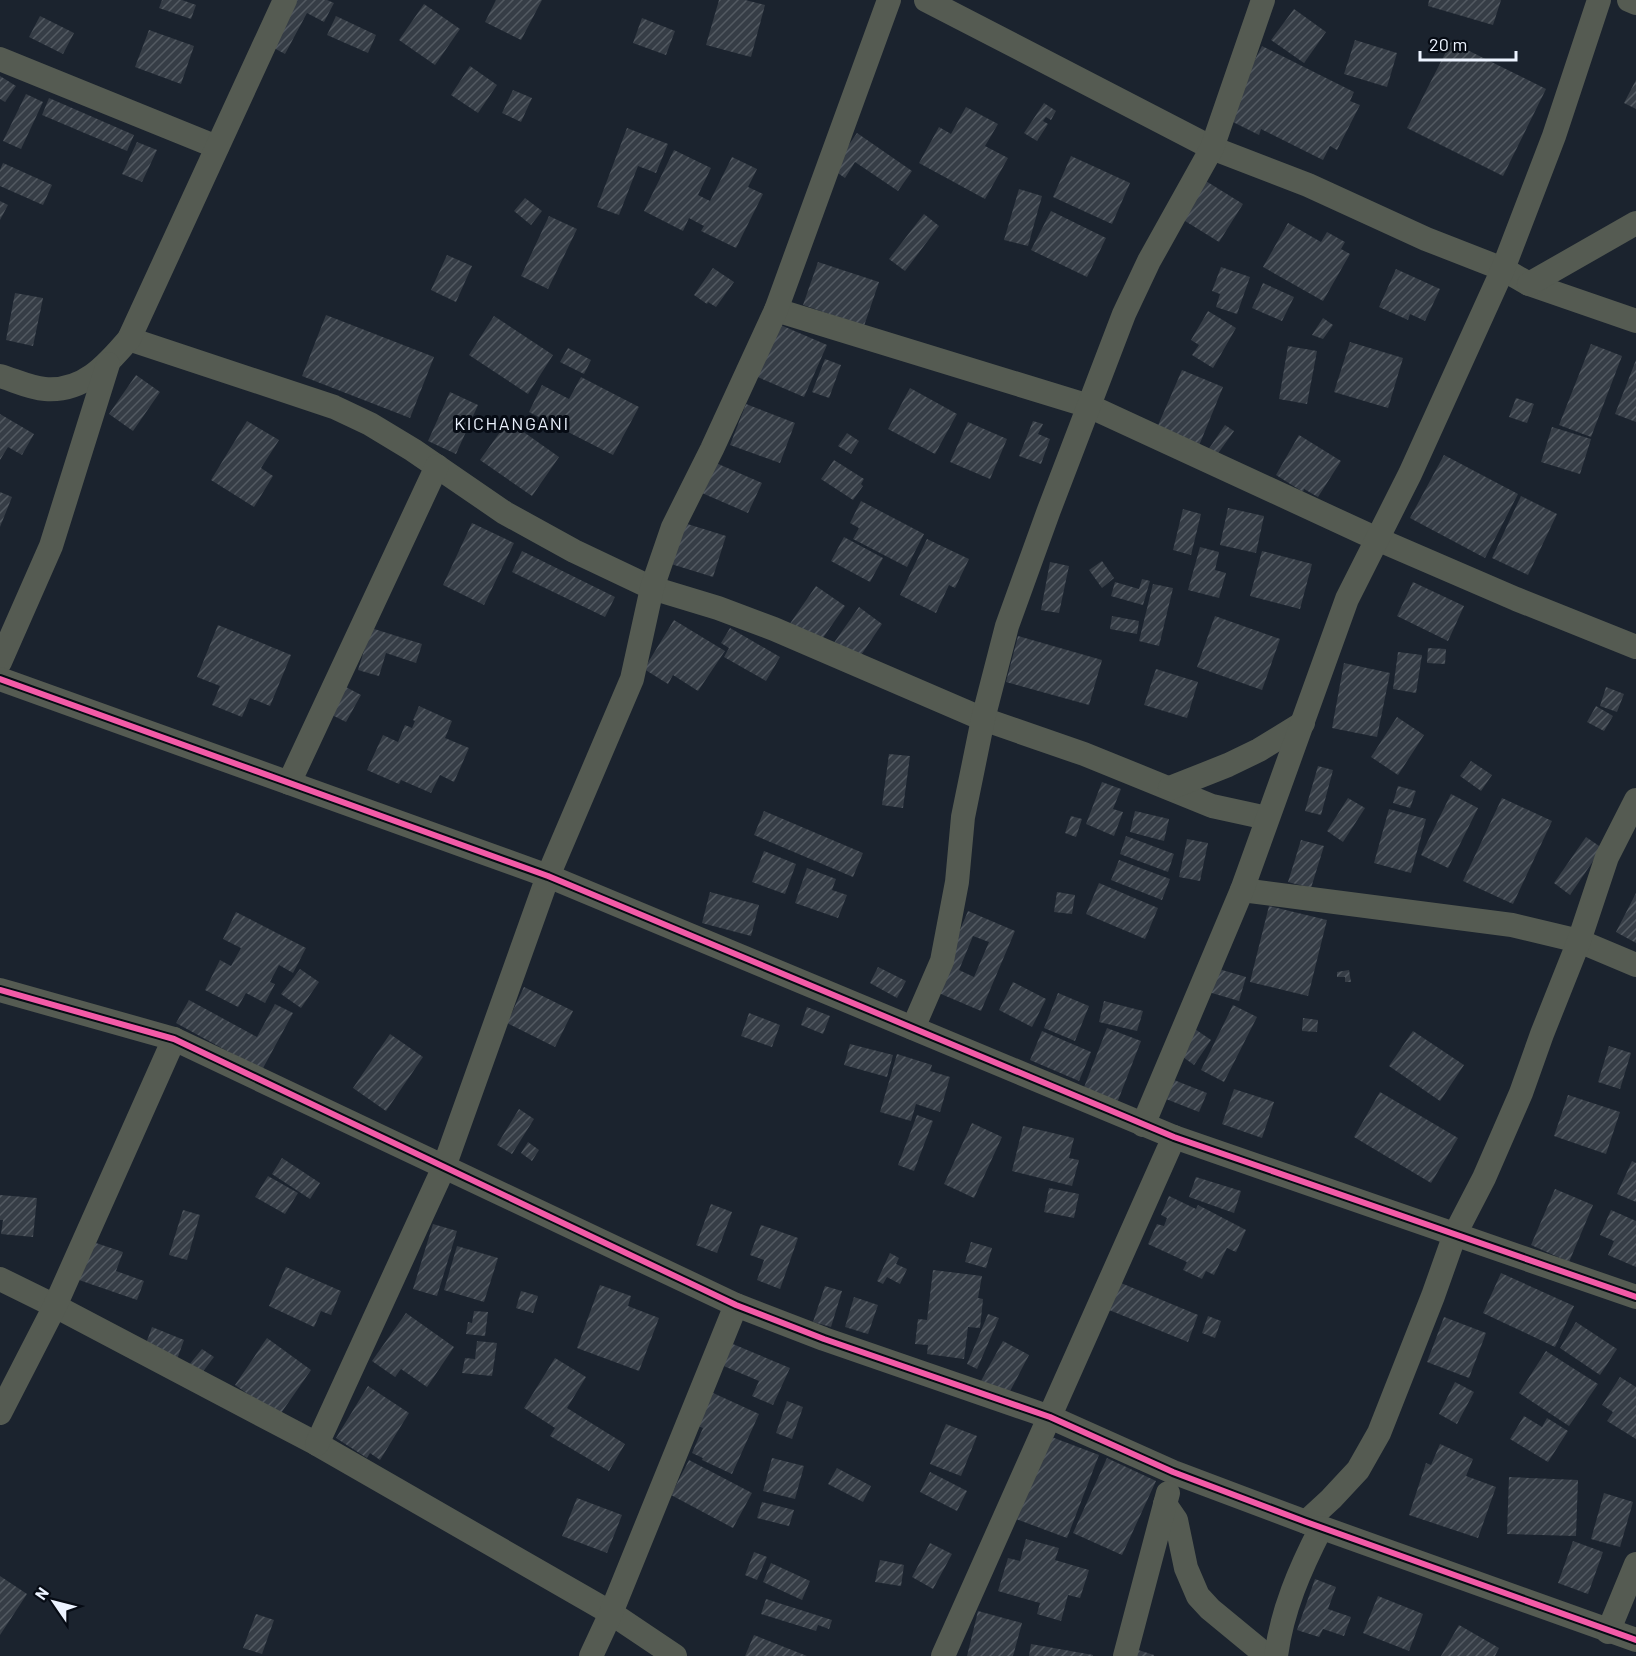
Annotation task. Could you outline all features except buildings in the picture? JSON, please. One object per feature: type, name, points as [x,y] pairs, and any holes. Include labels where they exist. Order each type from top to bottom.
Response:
[{"type":"street","points":[[0,376],[44,389],[71,387],[90,378],[108,364],[129,339],[285,0]]},
{"type":"street","points":[[317,1444],[444,1167],[548,876],[632,679],[652,588],[673,527],[776,310],[889,0]]},
{"type":"street","points":[[926,0],[1212,148],[1308,185],[1425,238],[1503,269],[1529,284],[1636,321]]},
{"type":"street","points":[[913,1028],[942,961],[957,882],[963,817],[983,720],[1007,626],[1124,314],[1149,261],[1212,148],[1263,0]]},
{"type":"street","points":[[1143,1125],[1242,890],[1347,599],[1410,474],[1503,269],[1554,136],[1599,0]]},
{"type":"street","points":[[1629,0],[1636,3]]},
{"type":"street","points":[[0,59],[217,147]]},
{"type":"street","points":[[1529,284],[1636,224]]},
{"type":"street","points":[[776,310],[1089,406],[1377,539],[1516,599],[1636,647]]},
{"type":"street","points":[[129,339],[334,407],[370,423],[506,513],[574,551],[652,588],[718,608],[774,629],[983,720],[1084,754],[1212,806],[1267,818]]},
{"type":"street","points":[[0,662],[51,546],[108,364]]},
{"type":"street","points":[[289,783],[437,466]]},
{"type":"street","points":[[0,679],[548,876],[1174,1137],[1636,1298]]},
{"type":"street","points":[[1170,788],[1259,750],[1303,723]]},
{"type":"street","points":[[1276,1656],[1287,1604],[1304,1561],[1313,1525],[1358,1470],[1371,1449],[1433,1296],[1455,1234],[1484,1178],[1521,1093],[1579,941],[1607,858],[1636,800]]},
{"type":"street","points":[[1242,890],[1512,924],[1579,941],[1636,965]]},
{"type":"street","points":[[0,990],[174,1039],[736,1305],[824,1339],[1050,1417],[1173,1472],[1636,1641]]},
{"type":"street","points":[[0,1413],[55,1306],[174,1039]]},
{"type":"street","points":[[943,1656],[1174,1137]]},
{"type":"street","points":[[0,1279],[317,1444],[611,1613],[675,1656]]},
{"type":"street","points":[[591,1656],[611,1613],[736,1305]]},
{"type":"street","points":[[1125,1656],[1173,1472]]},
{"type":"street","points":[[1165,1504],[1176,1520],[1186,1568],[1198,1596],[1210,1609],[1267,1656]]},
{"type":"street","points":[[1608,1632],[1636,1564]]},
{"type":"cycle path","points":[[0,679],[548,876],[1174,1137],[1636,1297]]},
{"type":"cycle path","points":[[0,990],[174,1039],[736,1305],[824,1339],[1050,1417],[1173,1472],[1636,1640]]},
{"type":"district","name":"KICHANGANI","points":[[512,424]]}]
